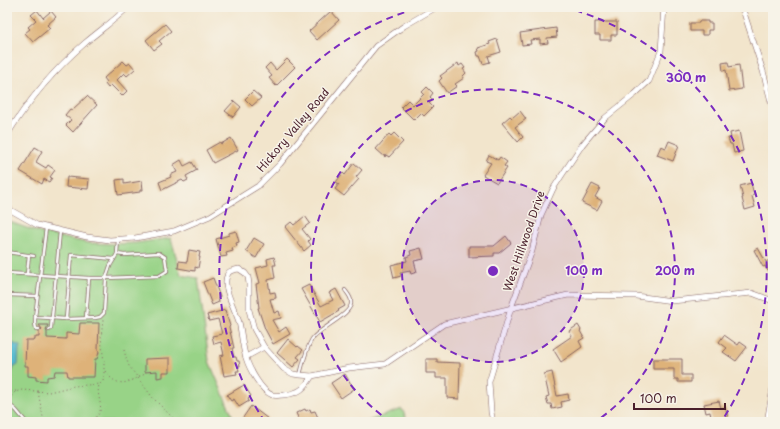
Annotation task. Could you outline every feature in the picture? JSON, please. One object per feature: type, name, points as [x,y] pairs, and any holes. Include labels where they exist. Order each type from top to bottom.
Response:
[{"type":"street","points":[[7,135],[18,117],[51,76],[75,52],[128,7]]},
{"type":"street","name":"Hickory Valley Road","points":[[7,208],[36,225],[87,237],[110,240],[135,238],[174,231],[210,216],[258,186],[280,164],[376,46],[404,26],[436,7]]},
{"type":"street","name":"West Hillwood Drive","points":[[493,422],[489,382],[511,308],[532,251],[542,215],[553,189],[582,145],[605,118],[649,81],[661,51],[664,7]]},
{"type":"street","points":[[743,8],[773,108]]},
{"type":"street","points":[[312,376],[306,386],[295,394],[271,394],[264,389],[250,369],[239,323],[226,290],[227,274],[231,270],[239,269],[248,277],[249,310],[254,329],[264,348],[284,369],[293,374],[312,376],[349,368],[385,364],[444,324],[568,295],[636,296],[672,301],[752,293],[773,301]]},
{"type":"street","points":[[246,357],[264,348]]},
{"type":"street","points":[[767,422],[773,388]]},
{"type":"lane","points":[[39,329],[36,329],[35,327],[35,317],[46,228]]},
{"type":"lane","points":[[49,330],[51,328],[60,231]]},
{"type":"lane","points":[[35,317],[66,319],[100,317],[104,313],[106,278],[110,266],[117,254],[118,239]]},
{"type":"lane","points":[[7,252],[34,256]]},
{"type":"lane","points":[[7,273],[106,278],[159,276],[167,271],[165,257],[160,253],[117,254]]},
{"type":"lane","points":[[66,319],[70,255],[114,259]]},
{"type":"lane","points":[[27,274],[29,256]]},
{"type":"lane","points":[[86,318],[89,278]]},
{"type":"lane","points":[[300,375],[313,338],[346,312],[351,306],[352,301],[345,290]]},
{"type":"lane","points":[[7,295],[37,296]]},
{"type":"lane","points":[[8,404],[16,410],[26,422]]},
{"type":"path","points":[[89,422],[96,417],[100,411],[101,404],[98,393],[105,371],[101,338],[104,313]]},
{"type":"path","points":[[124,350],[126,358],[138,378],[153,398],[177,422]]},
{"type":"path","points":[[105,371],[111,379],[123,383],[146,374]]},
{"type":"path","points":[[7,392],[22,390],[48,392],[74,386],[100,384]]},
{"type":"path","points":[[10,422],[8,404],[12,395],[17,391]]},
{"type":"path","points":[[38,391],[44,422]]},
{"type":"green space","points":[[7,221],[41,233],[88,243],[136,243],[171,238],[181,275],[198,278],[209,361],[235,422],[7,422]]},
{"type":"green space","points":[[402,409],[408,422],[365,422]]},
{"type":"water","points":[[7,343],[20,346],[18,365],[14,367],[12,372],[7,371]]},
{"type":"building","points":[[37,10],[43,18],[51,11],[56,17],[47,25],[50,28],[33,42],[25,33],[30,29],[28,27],[36,20],[31,15]]},
{"type":"building","points":[[331,11],[339,20],[317,40],[309,31]]},
{"type":"building","points":[[699,21],[708,21],[708,23],[712,23],[712,30],[708,30],[708,35],[702,35],[702,31],[690,31],[690,23],[699,23]]},
{"type":"building","points":[[595,22],[617,22],[617,35],[611,35],[611,40],[600,40],[600,35],[595,35]]},
{"type":"building","points":[[165,24],[171,31],[159,41],[162,44],[154,50],[146,40]]},
{"type":"building","points":[[556,28],[557,37],[547,38],[548,43],[540,44],[540,39],[530,40],[531,44],[522,45],[520,33]]},
{"type":"building","points":[[497,39],[501,52],[488,56],[490,62],[483,64],[480,56],[478,56],[478,48],[490,44],[489,42]]},
{"type":"building","points":[[287,59],[295,67],[276,86],[269,78],[272,76],[265,68],[270,63],[276,70]]},
{"type":"building","points":[[123,61],[127,65],[130,63],[135,69],[127,76],[124,73],[117,80],[127,91],[122,96],[111,85],[108,88],[105,84],[107,82],[104,78]]},
{"type":"building","points":[[728,62],[729,67],[739,65],[742,89],[729,91],[726,70],[723,71],[722,63]]},
{"type":"building","points":[[458,63],[459,66],[462,64],[466,73],[463,76],[464,78],[455,84],[457,86],[447,93],[439,81],[442,78],[440,76]]},
{"type":"building","points":[[427,87],[433,93],[430,97],[433,100],[429,103],[433,107],[424,116],[421,113],[414,120],[401,107],[408,100],[413,105],[424,94],[422,92]]},
{"type":"building","points":[[253,91],[261,98],[252,106],[245,99]]},
{"type":"building","points":[[87,96],[97,105],[73,132],[66,125],[71,120],[65,115],[70,109],[72,110]]},
{"type":"building","points":[[234,101],[241,107],[233,117],[225,111]]},
{"type":"building","points":[[520,111],[526,119],[515,127],[523,137],[518,142],[502,123],[510,116],[512,118]]},
{"type":"building","points":[[739,131],[743,151],[734,153],[732,144],[730,144],[728,138],[731,138],[730,133]]},
{"type":"building","points":[[394,133],[403,142],[389,157],[386,155],[385,157],[376,149],[389,134],[391,136]]},
{"type":"building","points":[[231,138],[238,150],[213,163],[206,150]]},
{"type":"building","points":[[669,141],[679,145],[673,161],[657,155],[661,146],[666,148]]},
{"type":"building","points":[[35,147],[42,151],[36,162],[46,168],[48,165],[55,170],[50,177],[52,178],[49,182],[44,179],[42,184],[20,171]]},
{"type":"building","points":[[489,155],[498,160],[500,157],[507,162],[504,166],[507,168],[497,183],[483,175],[491,163],[486,161]]},
{"type":"building","points":[[181,160],[184,166],[192,162],[197,170],[186,176],[188,180],[184,182],[182,180],[162,190],[159,182],[171,177],[170,175],[177,172],[173,165]]},
{"type":"building","points":[[354,163],[362,170],[356,177],[359,179],[344,196],[335,189],[339,184],[336,182],[343,173],[345,175]]},
{"type":"building","points":[[67,177],[89,179],[88,189],[66,187]]},
{"type":"building","points":[[124,179],[124,184],[142,181],[143,190],[140,190],[140,192],[118,195],[116,180]]},
{"type":"building","points":[[751,183],[755,207],[745,210],[740,186]]},
{"type":"building","points":[[592,184],[600,188],[595,197],[602,201],[597,210],[582,203]]},
{"type":"building","points":[[305,216],[310,223],[302,229],[310,239],[308,241],[311,245],[304,251],[285,227],[291,222],[294,225]]},
{"type":"building","points":[[236,231],[239,242],[236,243],[237,246],[232,248],[233,251],[226,253],[227,256],[221,257],[216,239]]},
{"type":"building","points":[[506,236],[511,243],[499,253],[494,253],[494,256],[469,257],[469,246],[494,246]]},
{"type":"building","points":[[254,238],[264,244],[256,258],[246,251]]},
{"type":"building","points":[[421,248],[424,259],[414,261],[417,272],[411,274],[410,271],[400,273],[401,276],[394,278],[391,265],[407,261],[406,257],[411,255],[410,251]]},
{"type":"building","points":[[758,248],[766,262],[773,258],[773,268],[768,271],[765,266],[763,267],[754,250]]},
{"type":"building","points":[[189,250],[200,252],[198,268],[195,267],[195,271],[178,268],[179,261],[187,262]]},
{"type":"building","points":[[274,257],[276,265],[273,265],[275,278],[268,280],[270,293],[275,292],[276,298],[270,299],[274,313],[279,311],[281,318],[272,320],[279,332],[286,327],[290,334],[273,344],[265,329],[258,308],[256,284],[260,283],[256,268],[268,265],[267,259]]},
{"type":"building","points":[[213,278],[220,297],[218,298],[219,302],[212,305],[203,282]]},
{"type":"building","points":[[309,285],[321,306],[333,300],[329,293],[336,289],[345,306],[320,322],[301,289]]},
{"type":"building","points":[[225,310],[230,326],[234,357],[236,357],[237,361],[239,361],[240,366],[238,366],[239,371],[236,371],[237,374],[224,376],[220,356],[224,355],[221,342],[214,344],[212,336],[222,334],[218,319],[209,321],[207,315]]},
{"type":"building","points":[[80,323],[99,323],[99,352],[97,359],[95,359],[94,377],[68,377],[67,371],[55,371],[54,376],[47,377],[47,381],[36,380],[36,377],[28,376],[28,366],[25,366],[26,340],[33,340],[36,337],[39,337],[39,332],[42,329],[39,325],[48,325],[46,330],[47,338],[66,339],[66,333],[79,334]]},
{"type":"building","points":[[578,325],[584,338],[579,341],[582,347],[561,362],[553,349],[572,336],[569,331]]},
{"type":"building","points":[[724,335],[738,345],[740,342],[747,347],[736,361],[723,352],[727,348],[719,342]]},
{"type":"building","points":[[288,339],[303,350],[297,357],[300,359],[293,367],[277,353]]},
{"type":"building","points":[[170,358],[170,372],[163,372],[163,377],[157,378],[157,371],[145,372],[145,359]]},
{"type":"building","points":[[426,359],[437,359],[437,362],[460,363],[459,399],[447,398],[447,378],[436,378],[436,373],[426,373]]},
{"type":"building","points":[[653,359],[682,359],[682,375],[691,375],[691,382],[678,382],[678,379],[674,379],[674,369],[653,369]]},
{"type":"building","points":[[552,372],[557,396],[568,394],[569,400],[561,402],[562,407],[552,409],[551,404],[548,404],[546,397],[549,396],[544,374]]},
{"type":"building","points":[[345,374],[354,389],[341,398],[331,383]]},
{"type":"building","points":[[244,385],[251,396],[248,399],[249,401],[239,407],[234,399],[231,401],[227,395]]},
{"type":"building","points":[[719,401],[721,408],[725,407],[728,417],[725,418],[726,422],[712,422],[710,412],[706,413],[704,404]]},
{"type":"building","points":[[251,406],[268,419],[265,422],[246,422],[242,419]]},
{"type":"building","points":[[305,409],[306,411],[310,409],[311,412],[315,411],[319,420],[313,422],[300,422],[296,413]]}]
